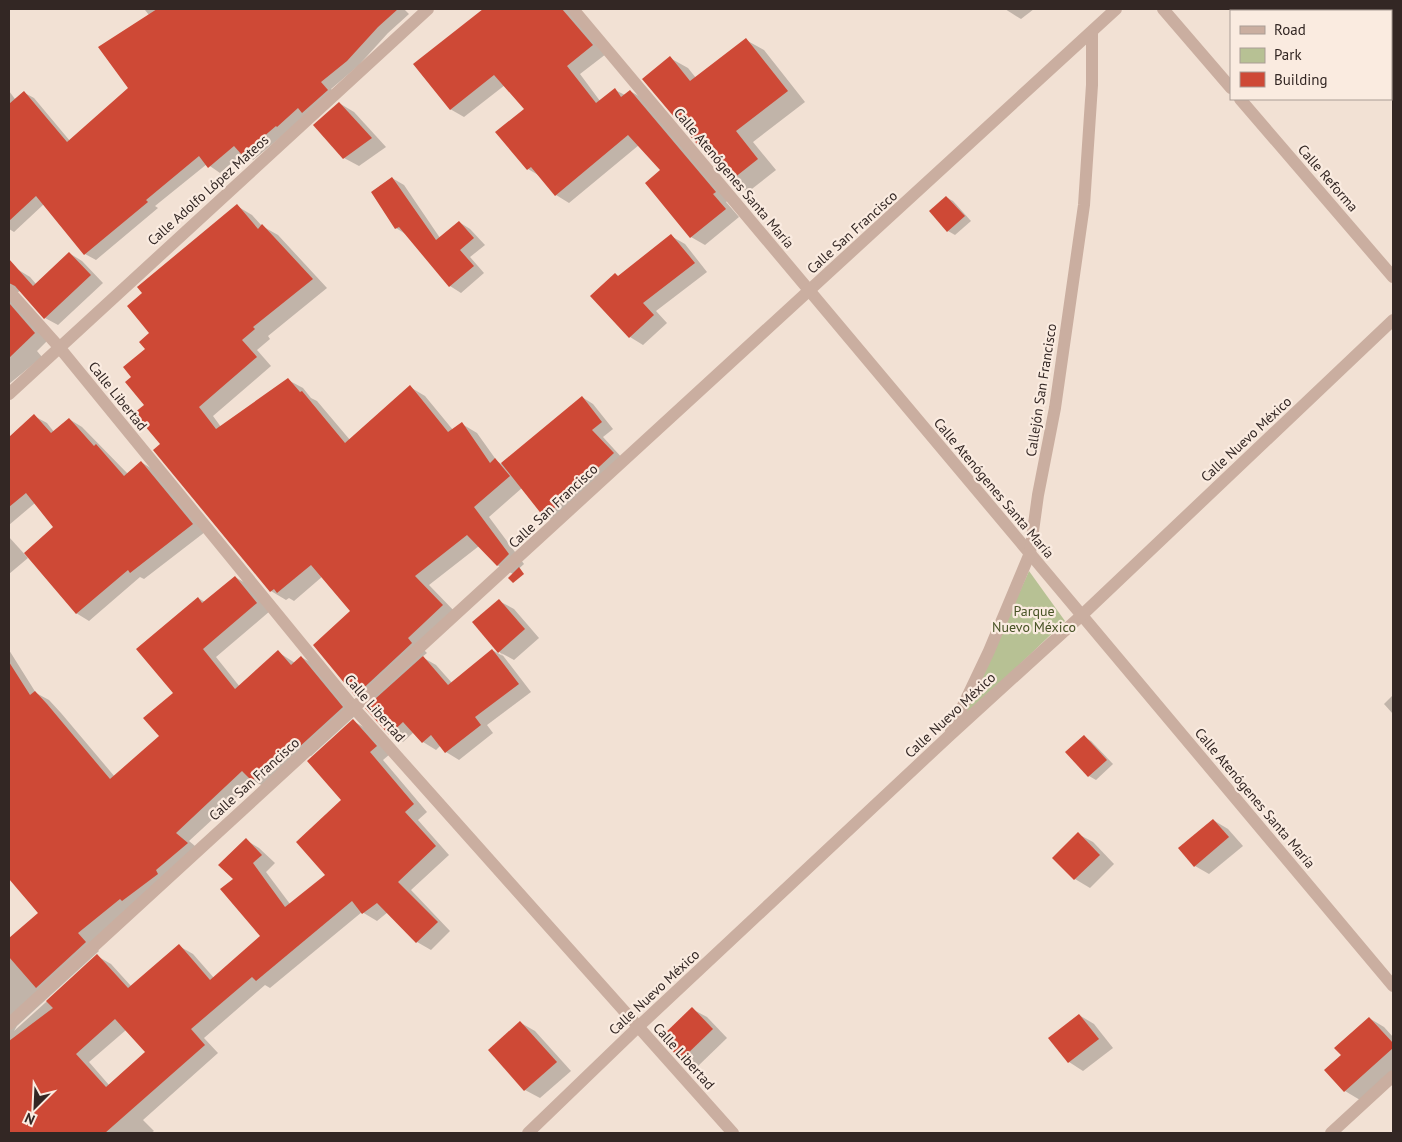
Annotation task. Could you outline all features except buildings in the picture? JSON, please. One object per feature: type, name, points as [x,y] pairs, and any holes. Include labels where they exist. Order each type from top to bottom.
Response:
[{"type":"street","name":"Calle Adolfo López Mateos","points":[[9,394],[428,9]]},
{"type":"street","name":"Calle Atenógenes Santa María","points":[[573,9],[1393,986]]},
{"type":"street","name":"Calle San Francisco","points":[[9,1024],[1116,9]]},
{"type":"street","points":[[1163,9],[1230,87]]},
{"type":"street","name":"Callejón San Francisco","points":[[949,736],[989,651],[1030,554],[1038,495],[1055,408],[1084,205],[1092,84],[1092,32]]},
{"type":"street","name":"Calle Reforma","points":[[1241,100],[1393,277]]},
{"type":"street","name":"Calle Libertad","points":[[9,292],[59,347],[354,708],[733,1133]]},
{"type":"street","name":"Calle Nuevo México","points":[[528,1133],[638,1027],[949,736],[1082,616],[1393,320]]},
{"type":"street","points":[[1331,1133],[1393,1076]]},
{"type":"green space","name":"Parque Nuevo México","points":[[1029,571],[1065,621],[961,721]]}]
